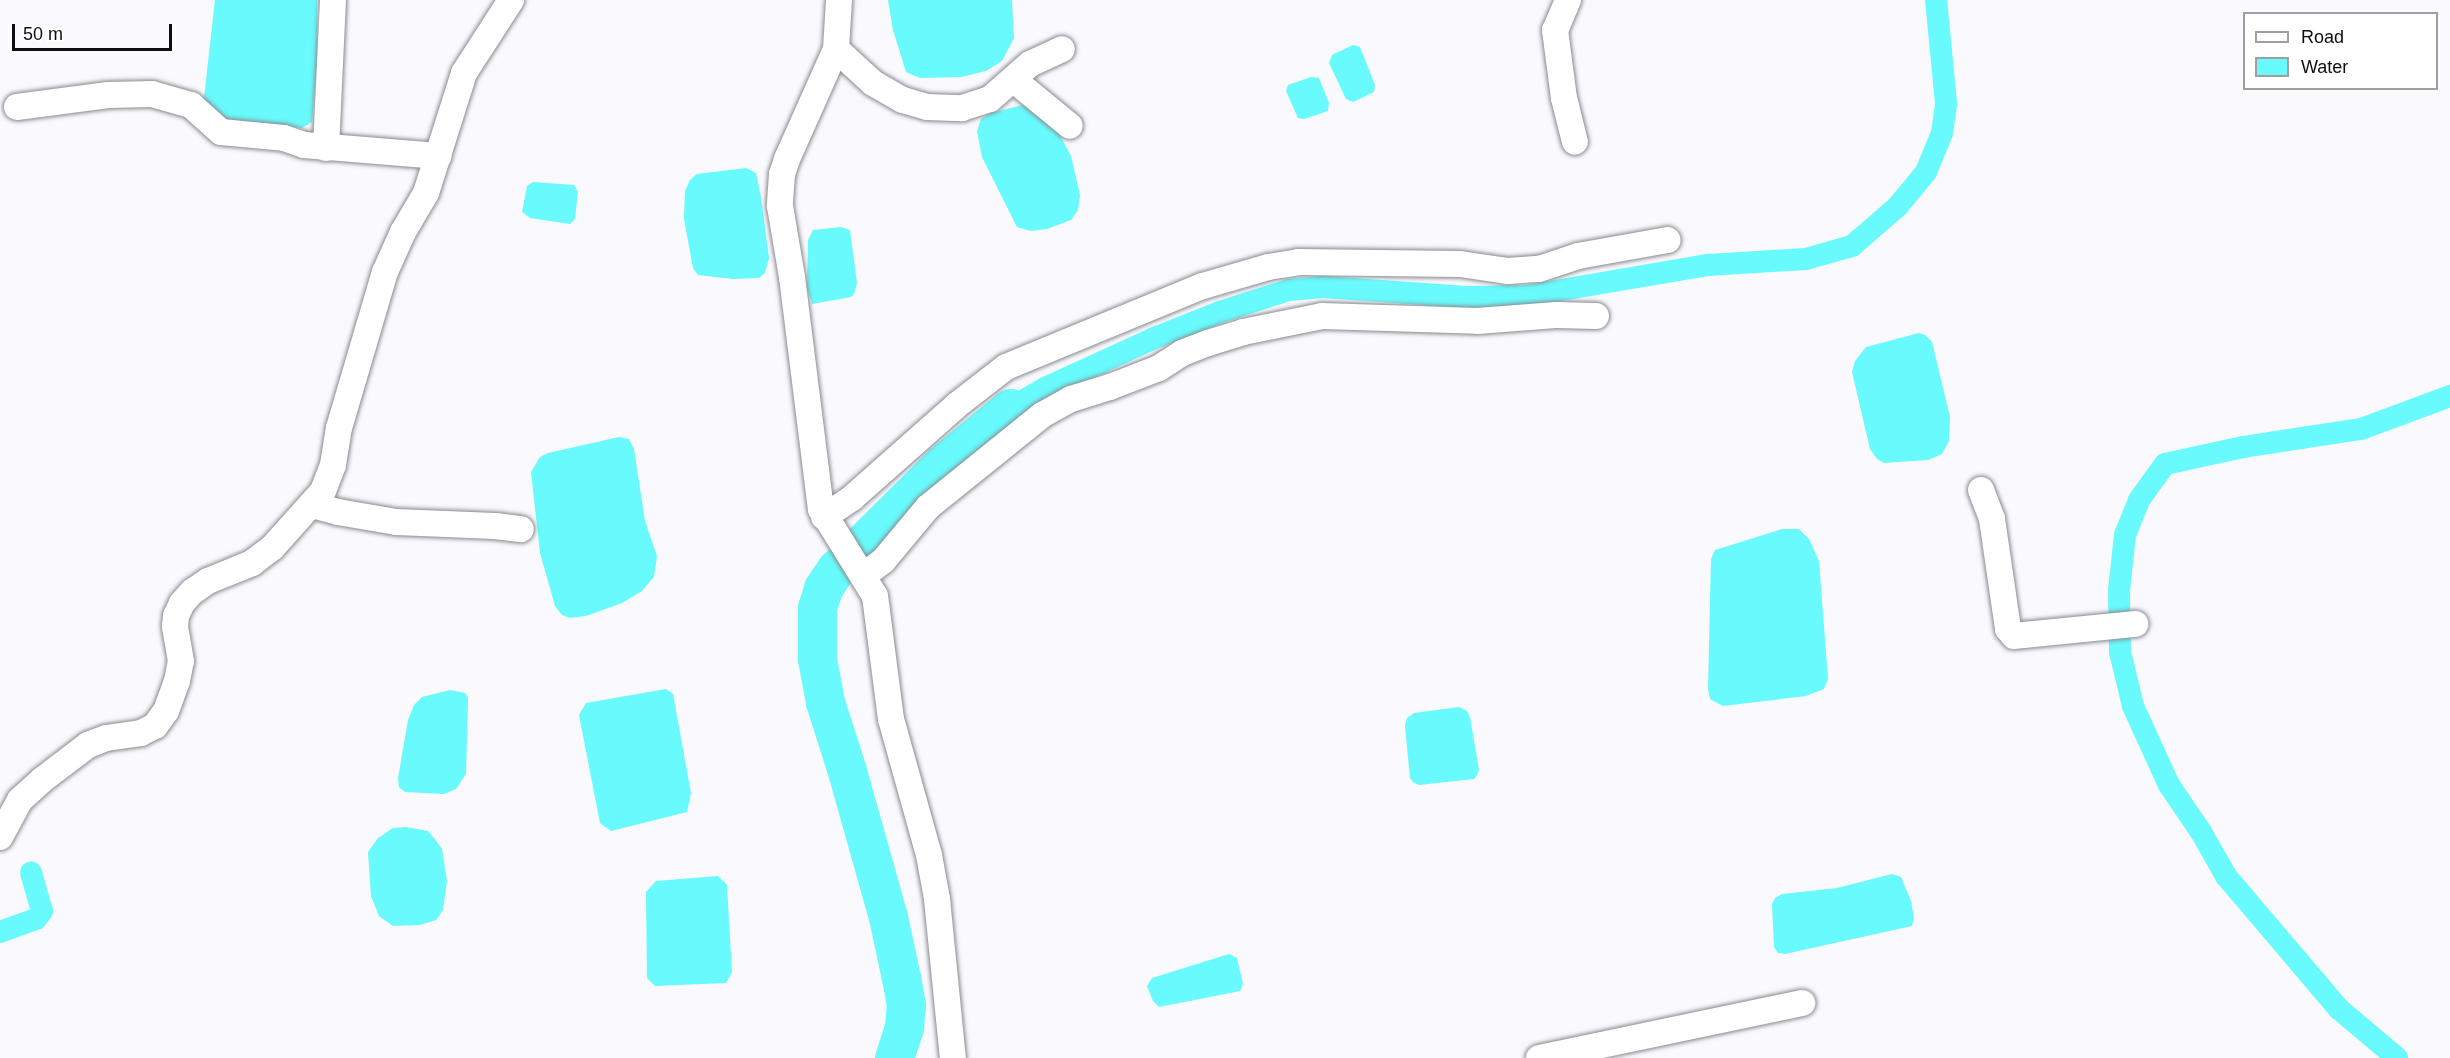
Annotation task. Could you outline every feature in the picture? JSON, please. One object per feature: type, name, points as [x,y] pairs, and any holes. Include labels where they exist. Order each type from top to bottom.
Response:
[{"type":"street","points":[[326,147],[333,0]]},
{"type":"street","points":[[0,837],[20,800],[42,780],[88,746],[106,738],[141,733],[155,726],[166,711],[181,662],[175,627],[182,603],[192,592],[208,581],[252,562],[272,548],[312,505],[331,472],[339,428],[385,272],[403,232],[426,194],[464,73],[511,0]]},
{"type":"street","points":[[838,0],[836,49],[787,159],[780,191],[818,490],[827,522],[874,596],[891,719],[932,871],[953,1058]]},
{"type":"street","points":[[1568,0],[1555,30],[1564,98],[1575,142]]},
{"type":"street","points":[[836,49],[873,83],[903,100],[927,107],[962,108],[990,99],[1030,64],[1062,49]]},
{"type":"street","points":[[1014,80],[1070,126]]},
{"type":"street","points":[[17,107],[108,95],[152,94],[191,105],[221,132],[284,138],[304,145],[439,156]]},
{"type":"street","points":[[827,522],[957,405],[1006,367],[1203,286],[1268,267],[1298,262],[1460,264],[1508,271],[1539,268],[1578,256],[1668,240]]},
{"type":"street","points":[[860,573],[883,561],[928,507],[1042,415],[1071,399],[1159,368],[1182,353],[1208,343],[1254,329],[1322,315],[1477,321],[1556,315],[1596,316]]},
{"type":"street","points":[[1982,490],[1992,519],[2008,629],[2014,636],[2135,624]]},
{"type":"street","points":[[312,505],[396,522],[495,525],[521,530]]},
{"type":"street","points":[[1539,1058],[1802,1003]]},
{"type":"water","points":[[215,0],[317,0],[317,65],[312,122],[302,128],[211,117],[205,109],[204,98]]},
{"type":"water","points":[[888,0],[1012,0],[1014,38],[1002,61],[986,71],[961,77],[920,78],[906,72],[893,30]]},
{"type":"water","points":[[1353,45],[1360,47],[1375,85],[1374,92],[1353,102],[1346,99],[1329,63],[1332,55]]},
{"type":"water","points":[[1311,77],[1319,78],[1329,103],[1328,111],[1304,119],[1298,118],[1286,91],[1288,85]]},
{"type":"water","points":[[1027,104],[1047,111],[1071,156],[1080,195],[1078,210],[1071,220],[1047,229],[1031,231],[1017,227],[982,157],[977,131],[981,119],[990,113]]},
{"type":"water","points":[[746,168],[756,173],[761,197],[769,258],[765,273],[759,278],[733,279],[698,275],[693,268],[684,219],[685,191],[690,180],[697,174]]},
{"type":"water","points":[[533,182],[574,185],[578,192],[575,219],[570,224],[530,218],[522,212],[527,186]]},
{"type":"water","points":[[841,227],[850,230],[857,283],[854,294],[851,297],[812,304],[807,288],[808,240],[813,230]]},
{"type":"water","points":[[1919,333],[1932,342],[1950,417],[1949,441],[1942,454],[1928,460],[1884,463],[1877,459],[1870,449],[1852,372],[1855,361],[1866,347]]},
{"type":"water","points":[[619,437],[629,439],[634,449],[645,521],[657,556],[654,577],[642,591],[622,603],[586,616],[570,618],[562,615],[555,606],[540,553],[531,472],[540,457],[548,453]]},
{"type":"water","points":[[1782,529],[1799,529],[1809,539],[1819,561],[1828,679],[1824,689],[1806,696],[1723,706],[1710,699],[1708,689],[1711,559],[1715,550]]},
{"type":"water","points":[[666,689],[673,694],[691,793],[687,812],[611,831],[600,823],[579,715],[586,703]]},
{"type":"water","points":[[450,690],[465,693],[468,698],[466,774],[456,789],[444,794],[405,792],[399,787],[398,778],[408,720],[414,705],[422,697]]},
{"type":"water","points":[[1459,707],[1467,711],[1470,717],[1479,770],[1477,775],[1474,779],[1419,785],[1413,782],[1410,778],[1405,726],[1407,718],[1414,713]]},
{"type":"water","points":[[406,827],[428,831],[434,838],[442,849],[447,881],[443,910],[436,920],[420,925],[393,926],[379,916],[371,896],[368,852],[378,838],[393,828]]},
{"type":"water","points":[[1892,874],[1901,877],[1911,901],[1914,918],[1912,926],[1785,954],[1778,953],[1774,947],[1772,904],[1775,898],[1782,894],[1837,888]]},
{"type":"water","points":[[718,876],[727,885],[732,972],[726,983],[655,986],[647,978],[646,892],[656,881]]},
{"type":"water","points":[[1229,954],[1237,958],[1243,984],[1240,991],[1159,1007],[1153,1001],[1147,986],[1152,978]]},
{"type":"waterway","points":[[1010,408],[1045,388],[1152,339],[1220,312],[1289,290],[1323,287],[1467,297],[1526,296],[1708,265],[1806,259],[1852,246],[1898,206],[1926,172],[1942,133],[1946,103],[1936,0]]},
{"type":"waterway","points":[[2397,1058],[2339,1009],[2226,876],[2201,832],[2169,785],[2133,706],[2120,652],[2119,591],[2125,535],[2139,500],[2165,464],[2243,447],[2361,429],[2450,396]]},
{"type":"waterway","points":[[894,1058],[904,1027],[906,1005],[888,917],[825,702],[817,659],[817,608],[823,588],[836,569],[942,464],[1010,408]]},
{"type":"waterway","points":[[0,932],[36,919],[42,911],[31,873]]}]
